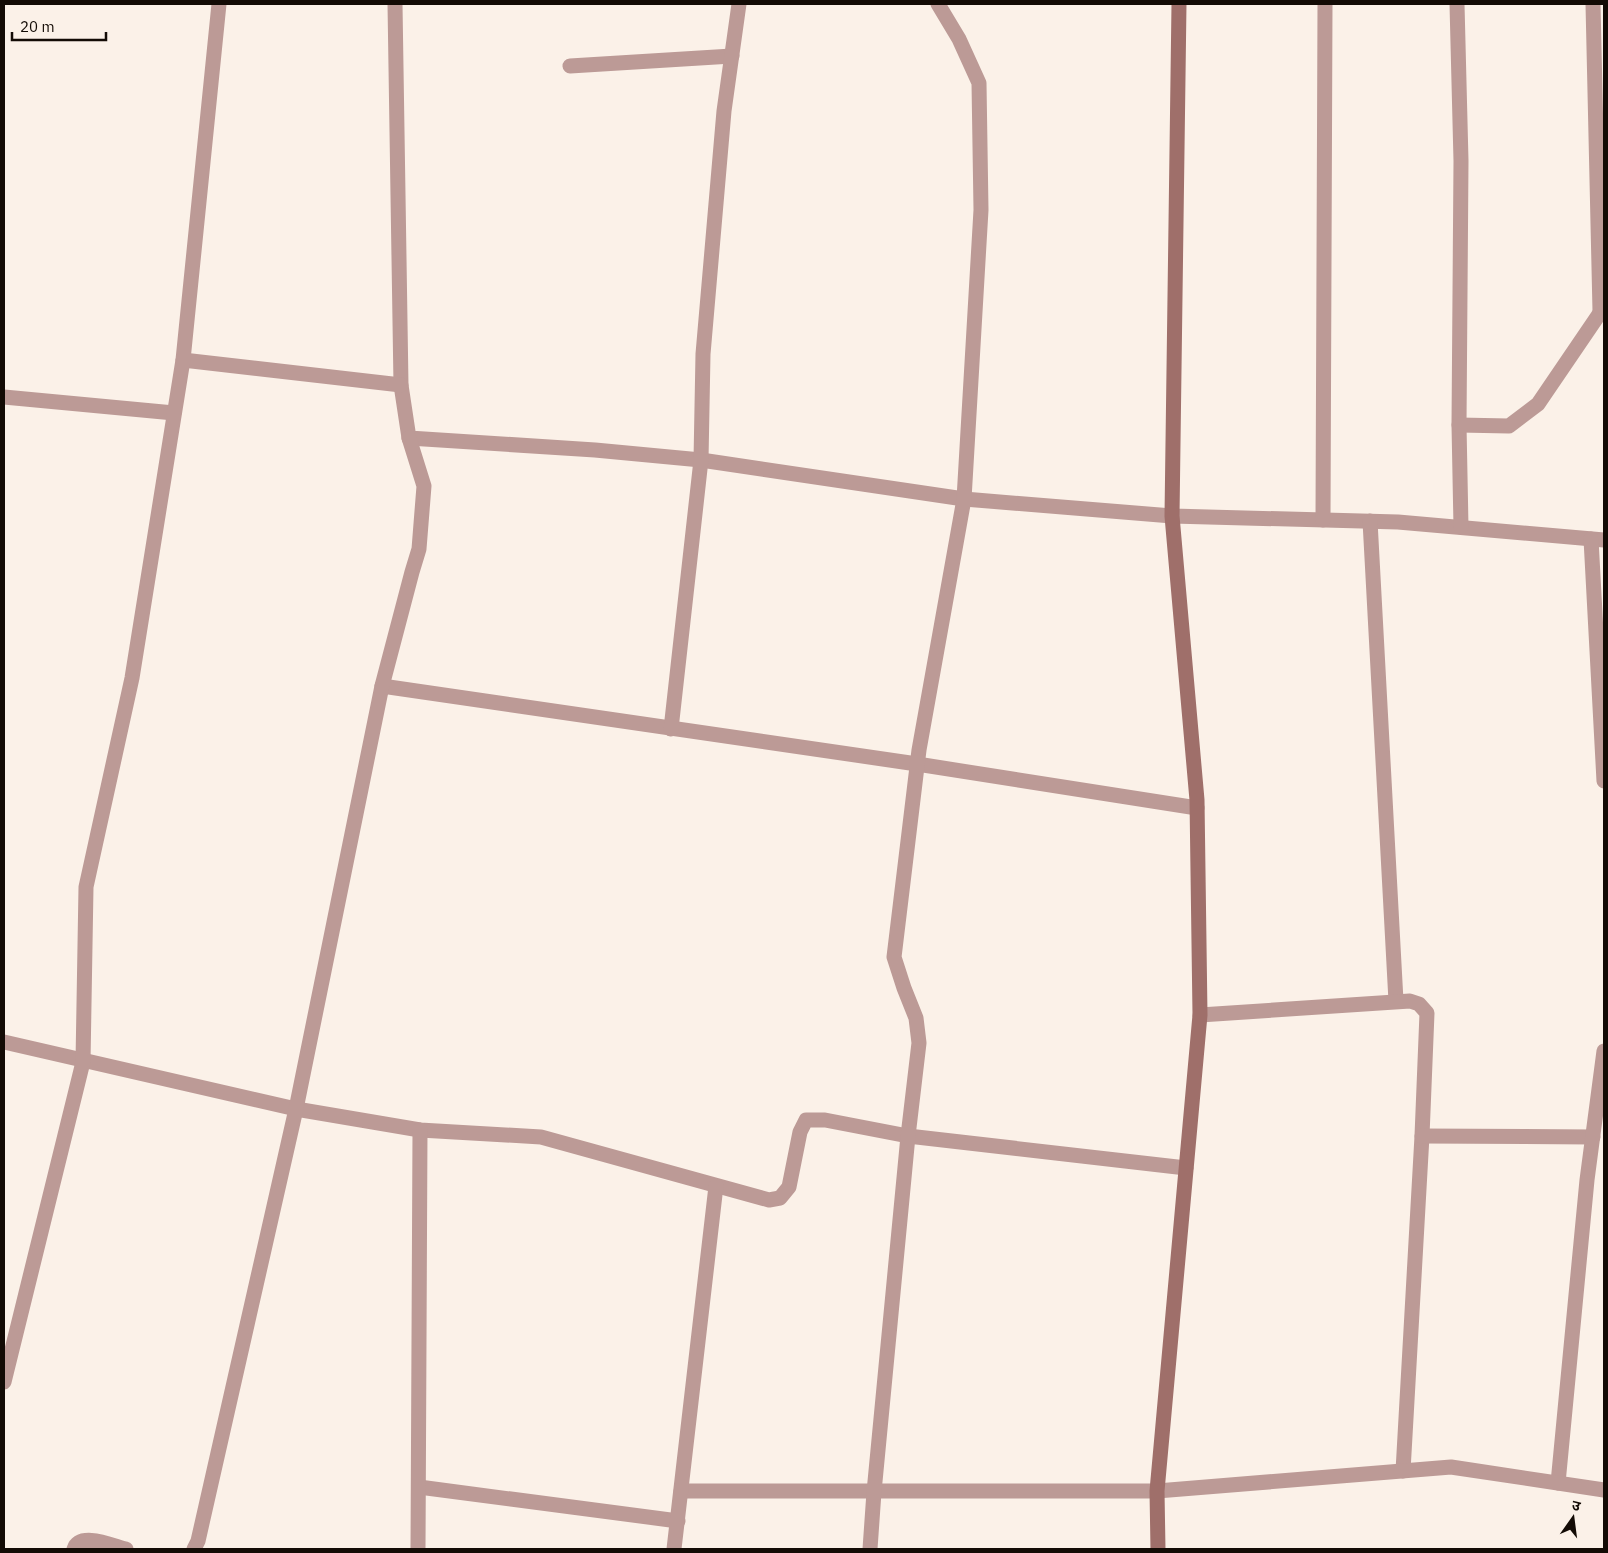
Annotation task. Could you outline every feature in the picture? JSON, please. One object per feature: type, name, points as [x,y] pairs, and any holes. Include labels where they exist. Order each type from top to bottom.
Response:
[{"type":"street","points":[[4,1382],[83,1062],[86,887],[132,678],[183,360],[219,4]]},
{"type":"street","points":[[194,1549],[198,1541],[296,1109],[382,686],[419,549],[424,486],[409,438],[401,385],[396,4]]},
{"type":"street","points":[[671,729],[701,460],[703,354],[724,111],[739,4]]},
{"type":"street","points":[[870,1549],[908,1136],[919,1043],[916,1018],[894,957],[917,764],[964,499],[981,210],[979,83],[959,39],[938,4]]},
{"type":"street","points":[[1158,1549],[1157,1492],[1200,1015],[1197,808],[1172,516],[1179,4]]},
{"type":"street","points":[[1323,520],[1325,4]]},
{"type":"street","points":[[1457,4],[1461,161],[1460,527]]},
{"type":"street","points":[[1459,425],[1510,426],[1538,404],[1602,309],[1593,4]]},
{"type":"street","points":[[570,66],[732,56]]},
{"type":"street","points":[[183,360],[401,385]]},
{"type":"street","points":[[4,397],[174,413]]},
{"type":"street","points":[[409,438],[595,450],[701,460],[964,499],[1172,516],[1398,522],[1598,539],[1604,781]]},
{"type":"street","points":[[1370,521],[1396,1001]]},
{"type":"street","points":[[382,686],[917,764],[1197,808]]},
{"type":"street","points":[[1200,1015],[1396,1001],[1410,1001],[1419,1004],[1424,1007],[1427,1013],[1403,1471]]},
{"type":"street","points":[[4,1042],[83,1062],[296,1109],[420,1130],[541,1137],[769,1200],[780,1198],[788,1187],[800,1132],[806,1120],[825,1120],[908,1136],[1186,1168]]},
{"type":"street","points":[[1558,1483],[1587,1180],[1604,1052]]},
{"type":"street","points":[[418,1549],[420,1130]]},
{"type":"street","points":[[1422,1136],[1593,1137]]},
{"type":"street","points":[[674,1549],[716,1186]]},
{"type":"street","points":[[681,1491],[1157,1492],[1451,1466],[1604,1490]]},
{"type":"street","points":[[418,1487],[678,1521]]},
{"type":"street","points":[[74,1549],[82,1540],[93,1540],[126,1549]]}]
